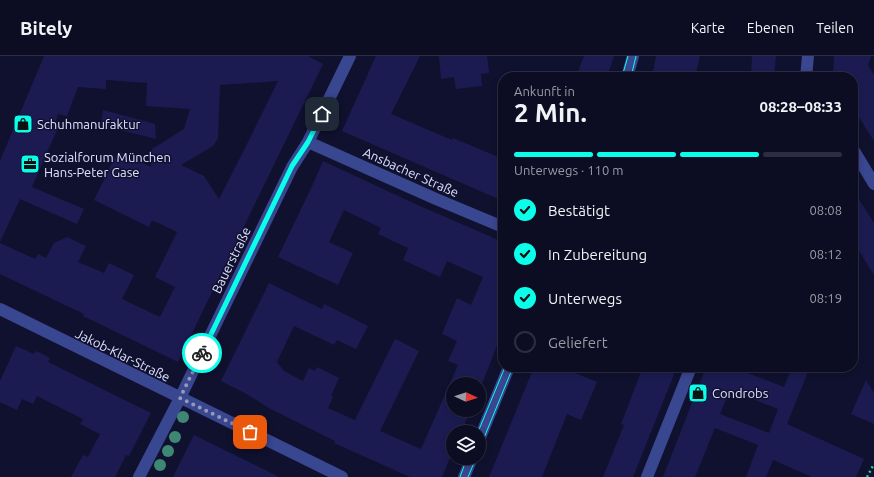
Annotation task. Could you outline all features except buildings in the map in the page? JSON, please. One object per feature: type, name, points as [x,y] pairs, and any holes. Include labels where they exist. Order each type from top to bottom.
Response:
[{"type":"street","name":"Bauerstraße","points":[[139,477],[180,398],[292,166],[308,142],[350,56]]},
{"type":"street","points":[[628,72],[633,56]]},
{"type":"street","points":[[806,72],[808,56]]},
{"type":"street","name":"Ansbacher Straße","points":[[308,142],[498,225]]},
{"type":"street","points":[[858,157],[874,184]]},
{"type":"street","name":"Jakob-Klar-Straße","points":[[0,309],[342,477]]},
{"type":"street","points":[[485,425],[507,372]]},
{"type":"street","points":[[647,477],[689,372]]},
{"type":"street","points":[[464,477],[469,465]]},
{"type":"path","points":[[867,477],[874,464]]},
{"type":"tram line","points":[[623,72],[628,56]]},
{"type":"tram line","points":[[632,72],[636,56]]},
{"type":"tram line","points":[[481,425],[503,372]]},
{"type":"tram line","points":[[486,433],[511,372]]},
{"type":"tram line","points":[[460,477],[464,465]]},
{"type":"tram line","points":[[468,477],[473,465]]},
{"type":"way so far","points":[[202,353],[180,398],[250,432]]},
{"type":"place","name":"Schuhmanufaktur","points":[[23,124]]},
{"type":"place","name":"Sozialforum München Hans-Peter Gase","points":[[30,164]]},
{"type":"place","name":"Condrobs","points":[[698,393]]},
{"type":"route","points":[[202,353],[292,166],[308,142],[322,114]]}]
